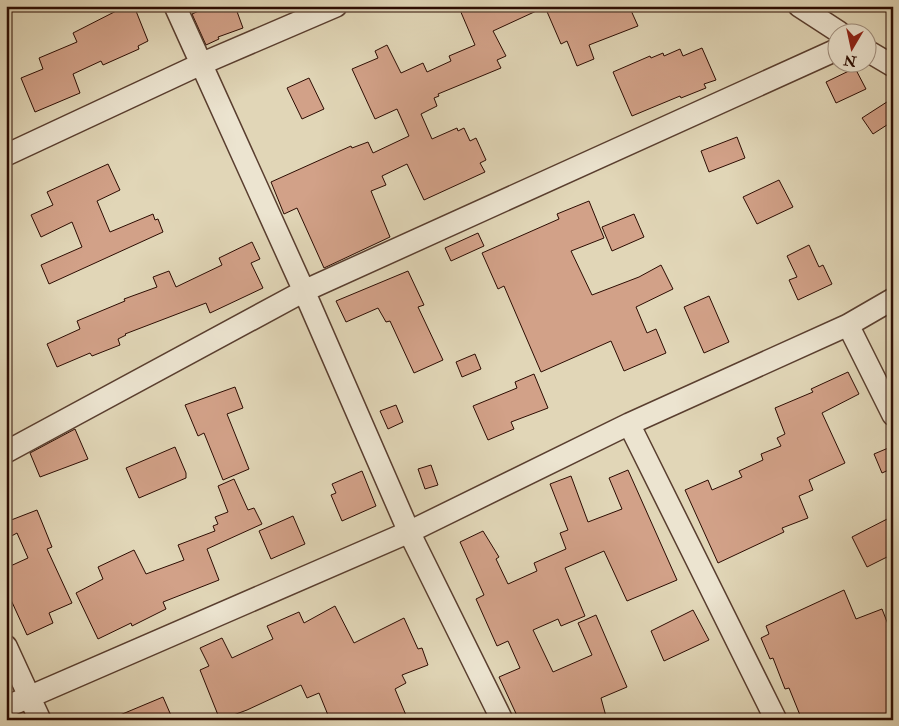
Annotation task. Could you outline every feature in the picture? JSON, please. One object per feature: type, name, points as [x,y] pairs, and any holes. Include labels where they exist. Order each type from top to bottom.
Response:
[{"type":"street","points":[[175,6],[304,291],[409,532],[502,720]]},
{"type":"street","points":[[6,154],[201,64],[336,6]]},
{"type":"street","points":[[800,6],[826,23]]},
{"type":"street","points":[[6,452],[304,291],[826,55]]},
{"type":"street","points":[[876,56],[893,66]]},
{"type":"street","points":[[6,707],[409,532],[629,424],[848,325],[893,299]]},
{"type":"street","points":[[848,325],[893,415]]},
{"type":"street","points":[[629,424],[776,720]]},
{"type":"street","points":[[6,646],[40,720]]},
{"type":"building","points":[[126,6],[134,6],[148,41],[138,46],[139,49],[103,65],[101,61],[73,74],[80,93],[35,112],[21,78],[43,69],[39,58],[77,42],[73,33]]},
{"type":"building","points":[[210,6],[235,6],[243,28],[218,37],[219,39],[206,45],[192,14]]},
{"type":"building","points":[[469,6],[629,6],[638,26],[589,45],[594,59],[577,66],[567,41],[561,44],[545,7],[493,31],[506,56],[497,60],[501,68],[438,94],[439,96],[434,98],[437,106],[421,114],[432,139],[457,128],[458,131],[464,128],[470,141],[476,138],[486,160],[480,163],[485,172],[424,200],[407,164],[382,176],[386,185],[371,191],[390,237],[324,268],[297,208],[284,214],[271,182],[351,146],[352,148],[368,142],[373,153],[409,136],[397,109],[375,119],[352,69],[378,58],[375,51],[387,45],[401,73],[423,63],[427,72],[451,61],[449,56],[475,45],[460,10]]},
{"type":"building","points":[[702,48],[716,80],[704,84],[706,88],[681,98],[680,96],[632,116],[613,72],[650,56],[651,58],[663,53],[664,56],[680,49],[683,56]]},
{"type":"building","points":[[847,72],[857,72],[866,89],[836,103],[826,82]]},
{"type":"building","points":[[309,78],[324,109],[302,119],[287,88]]},
{"type":"building","points":[[893,98],[893,121],[873,134],[862,118]]},
{"type":"building","points":[[737,137],[745,158],[709,172],[701,151]]},
{"type":"building","points":[[108,164],[120,190],[97,201],[110,232],[153,214],[155,220],[158,219],[163,232],[49,284],[41,265],[82,247],[72,222],[41,237],[31,215],[53,205],[47,192]]},
{"type":"building","points":[[779,180],[793,207],[757,224],[743,197]]},
{"type":"building","points":[[589,201],[604,238],[571,251],[592,295],[639,277],[661,265],[673,289],[636,307],[647,333],[656,329],[666,353],[624,371],[611,341],[541,372],[504,286],[498,289],[482,253],[559,219],[557,214]]},
{"type":"building","points":[[634,214],[644,237],[612,251],[602,227]]},
{"type":"building","points":[[478,233],[484,246],[451,261],[445,248]]},
{"type":"building","points":[[252,242],[260,259],[251,263],[263,288],[210,313],[206,303],[125,334],[118,339],[120,345],[92,356],[90,353],[57,367],[47,344],[80,329],[77,321],[125,301],[124,299],[157,287],[153,277],[169,271],[176,287],[222,265],[219,258]]},
{"type":"building","points":[[809,245],[819,267],[823,265],[832,284],[798,300],[789,280],[797,277],[787,256]]},
{"type":"building","points":[[408,271],[424,305],[418,307],[443,360],[414,373],[390,321],[386,322],[378,308],[346,322],[336,301]]},
{"type":"building","points":[[709,296],[729,342],[704,353],[684,307]]},
{"type":"building","points":[[475,354],[481,369],[462,377],[456,362]]},
{"type":"building","points":[[848,372],[859,394],[822,413],[845,463],[809,480],[813,490],[799,496],[808,518],[782,528],[784,532],[718,563],[685,490],[708,480],[712,490],[742,477],[739,471],[763,460],[761,454],[781,446],[777,438],[785,434],[775,408],[813,392],[811,389]]},
{"type":"building","points":[[534,374],[548,408],[511,422],[514,429],[488,440],[473,406],[517,388],[515,382]]},
{"type":"building","points":[[235,387],[243,408],[227,414],[249,469],[223,480],[204,433],[198,436],[185,405]]},
{"type":"building","points":[[396,405],[403,422],[388,429],[380,411]]},
{"type":"building","points":[[75,429],[88,459],[40,477],[30,453]]},
{"type":"building","points":[[893,446],[893,468],[882,473],[874,454]]},
{"type":"building","points":[[175,447],[186,473],[186,478],[139,498],[126,468]]},
{"type":"building","points":[[431,465],[438,485],[425,489],[418,469]]},
{"type":"building","points":[[628,470],[677,580],[627,601],[604,551],[565,568],[585,616],[561,626],[558,619],[533,630],[553,672],[592,655],[578,623],[596,615],[627,687],[601,698],[607,720],[519,720],[499,677],[520,668],[508,641],[497,646],[476,599],[484,595],[460,542],[483,531],[499,557],[496,559],[508,584],[537,571],[534,563],[566,549],[560,533],[568,530],[550,484],[571,476],[588,522],[622,509],[609,478]]},
{"type":"building","points":[[362,471],[376,506],[342,521],[331,495],[336,493],[332,484]]},
{"type":"building","points":[[234,479],[248,510],[254,508],[262,524],[207,549],[219,580],[163,602],[166,609],[132,626],[131,623],[98,639],[76,593],[103,579],[98,567],[134,550],[146,574],[184,560],[178,545],[215,531],[213,526],[218,524],[215,517],[228,512],[218,486]]},
{"type":"building","points":[[37,510],[52,547],[47,549],[72,603],[49,613],[53,623],[27,635],[6,589],[6,568],[28,558],[17,533],[6,539],[6,522]]},
{"type":"building","points":[[293,516],[305,544],[271,559],[259,531]]},
{"type":"building","points":[[893,516],[893,554],[867,567],[852,537]]},
{"type":"building","points":[[844,590],[856,619],[882,609],[893,637],[893,720],[802,720],[789,688],[785,689],[773,658],[770,659],[761,638],[769,634],[766,626]]},
{"type":"building","points":[[335,606],[354,643],[404,618],[418,649],[422,648],[428,665],[402,675],[406,683],[395,689],[408,720],[330,720],[319,693],[307,698],[301,685],[247,710],[220,720],[200,670],[209,666],[200,648],[222,638],[232,658],[273,639],[267,626],[299,612],[304,623]]},
{"type":"building","points":[[693,610],[709,640],[664,661],[651,631]]},
{"type":"building","points":[[163,697],[173,720],[108,720]]}]
